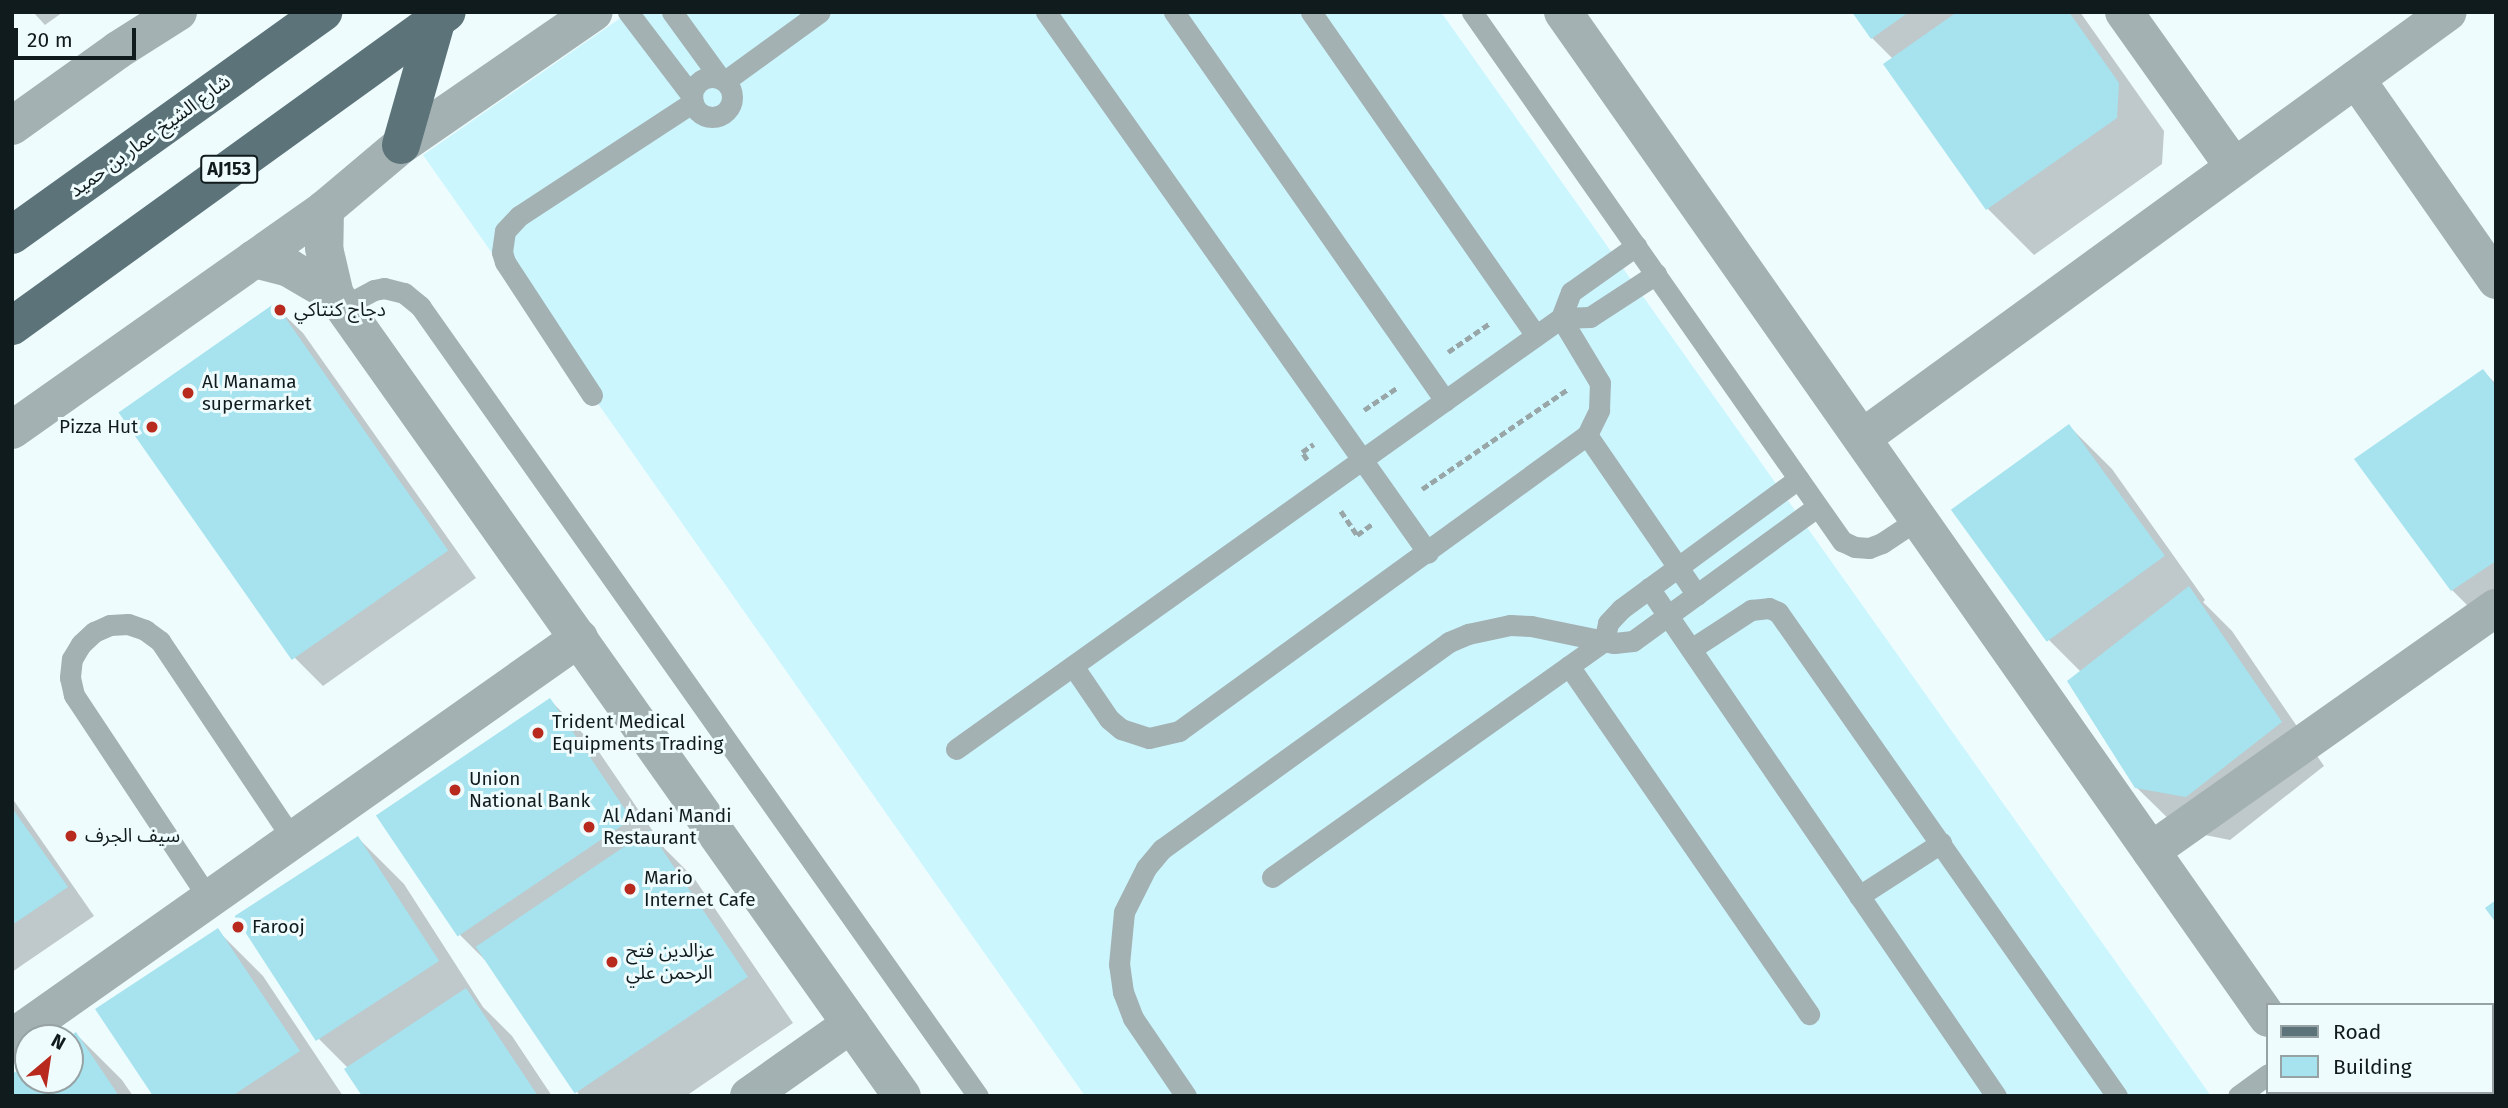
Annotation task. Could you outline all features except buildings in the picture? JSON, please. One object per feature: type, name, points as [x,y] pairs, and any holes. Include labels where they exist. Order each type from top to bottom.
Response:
[{"type":"main road","name":"شارع الشيخ عمار بن حميد","points":[[12,235],[323,12]]},
{"type":"main road","points":[[401,145],[442,16]]},
{"type":"main road","name":"AJ153","points":[[12,326],[442,16]]},
{"type":"street","points":[[118,50],[122,12]]},
{"type":"street","points":[[12,125],[118,50],[178,12]]},
{"type":"street","points":[[12,430],[325,209],[401,145],[594,12]]},
{"type":"street","points":[[1563,12],[2266,1015]]},
{"type":"street","points":[[2124,12],[2234,167]]},
{"type":"street","points":[[1862,438],[2448,12]]},
{"type":"street","points":[[2356,79],[2496,280]]},
{"type":"street","points":[[325,209],[324,248],[340,301],[902,1096]]},
{"type":"street","points":[[254,259],[289,268],[340,301]]},
{"type":"street","points":[[2151,851],[2496,608]]},
{"type":"street","points":[[12,1038],[579,638]]},
{"type":"street","points":[[749,1096],[851,1024]]},
{"type":"lane","points":[[628,12],[704,114],[720,115],[732,103],[730,87],[672,12]]},
{"type":"lane","points":[[693,99],[694,89],[705,78],[722,80],[820,12]]},
{"type":"lane","points":[[1046,12],[1429,553]]},
{"type":"lane","points":[[1174,12],[1445,401]]},
{"type":"lane","points":[[1311,12],[1536,336]]},
{"type":"lane","points":[[1472,12],[1842,541],[1855,547],[1869,548],[1882,543],[1918,519]]},
{"type":"lane","points":[[592,395],[505,262],[502,252],[505,231],[519,216],[693,99]]},
{"type":"lane","points":[[956,749],[1561,318],[1571,292],[1636,246]]},
{"type":"lane","points":[[1561,318],[1590,317],[1656,274]]},
{"type":"lane","points":[[340,301],[384,288],[404,293],[420,306],[978,1096]]},
{"type":"lane","points":[[1073,666],[1110,719],[1121,729],[1142,737],[1165,737],[1179,731],[1429,553],[1587,435],[1600,410],[1600,383],[1561,318]]},
{"type":"lane","points":[[1587,435],[1698,595]]},
{"type":"lane","points":[[1272,877],[1604,641],[1605,632],[1614,616],[1798,480]]},
{"type":"lane","points":[[1186,1096],[1133,1018],[1123,992],[1119,964],[1124,912],[1146,868],[1162,849],[1449,642],[1468,634],[1510,625],[1531,625],[1604,641],[1633,641],[1817,507]]},
{"type":"lane","points":[[1649,588],[1996,1096]]},
{"type":"lane","points":[[1691,649],[1751,610],[1769,608],[1778,612],[2117,1096]]},
{"type":"lane","points":[[209,899],[74,695],[70,677],[72,659],[81,644],[94,632],[110,625],[128,624],[145,630],[160,641],[293,840]]},
{"type":"lane","points":[[1569,666],[1809,1014]]},
{"type":"lane","points":[[1860,896],[1941,844]]},
{"type":"lane","points":[[2238,1096],[2266,1075]]},
{"type":"shaded area","points":[[629,12],[1441,12],[2211,1096],[1085,1096],[423,155]]},
{"type":"place","name":"دجاج كنتاكي","points":[[280,310]]},
{"type":"place","name":"Al Manama supermarket","points":[[188,393]]},
{"type":"place","name":"Pizza Hut","points":[[152,427]]},
{"type":"place","name":"Trident Medical Equipments Trading","points":[[538,733]]},
{"type":"place","name":"Union National Bank","points":[[455,790]]},
{"type":"place","name":"Al Adani Mandi Restaurant","points":[[589,827]]},
{"type":"place","name":"سيف الجرف","points":[[71,836]]},
{"type":"place","name":"Mario Internet Cafe","points":[[630,889]]},
{"type":"place","name":"Farooj","points":[[238,927]]},
{"type":"place","name":"عزالدين فتح الرحمن علي","points":[[612,962]]}]
